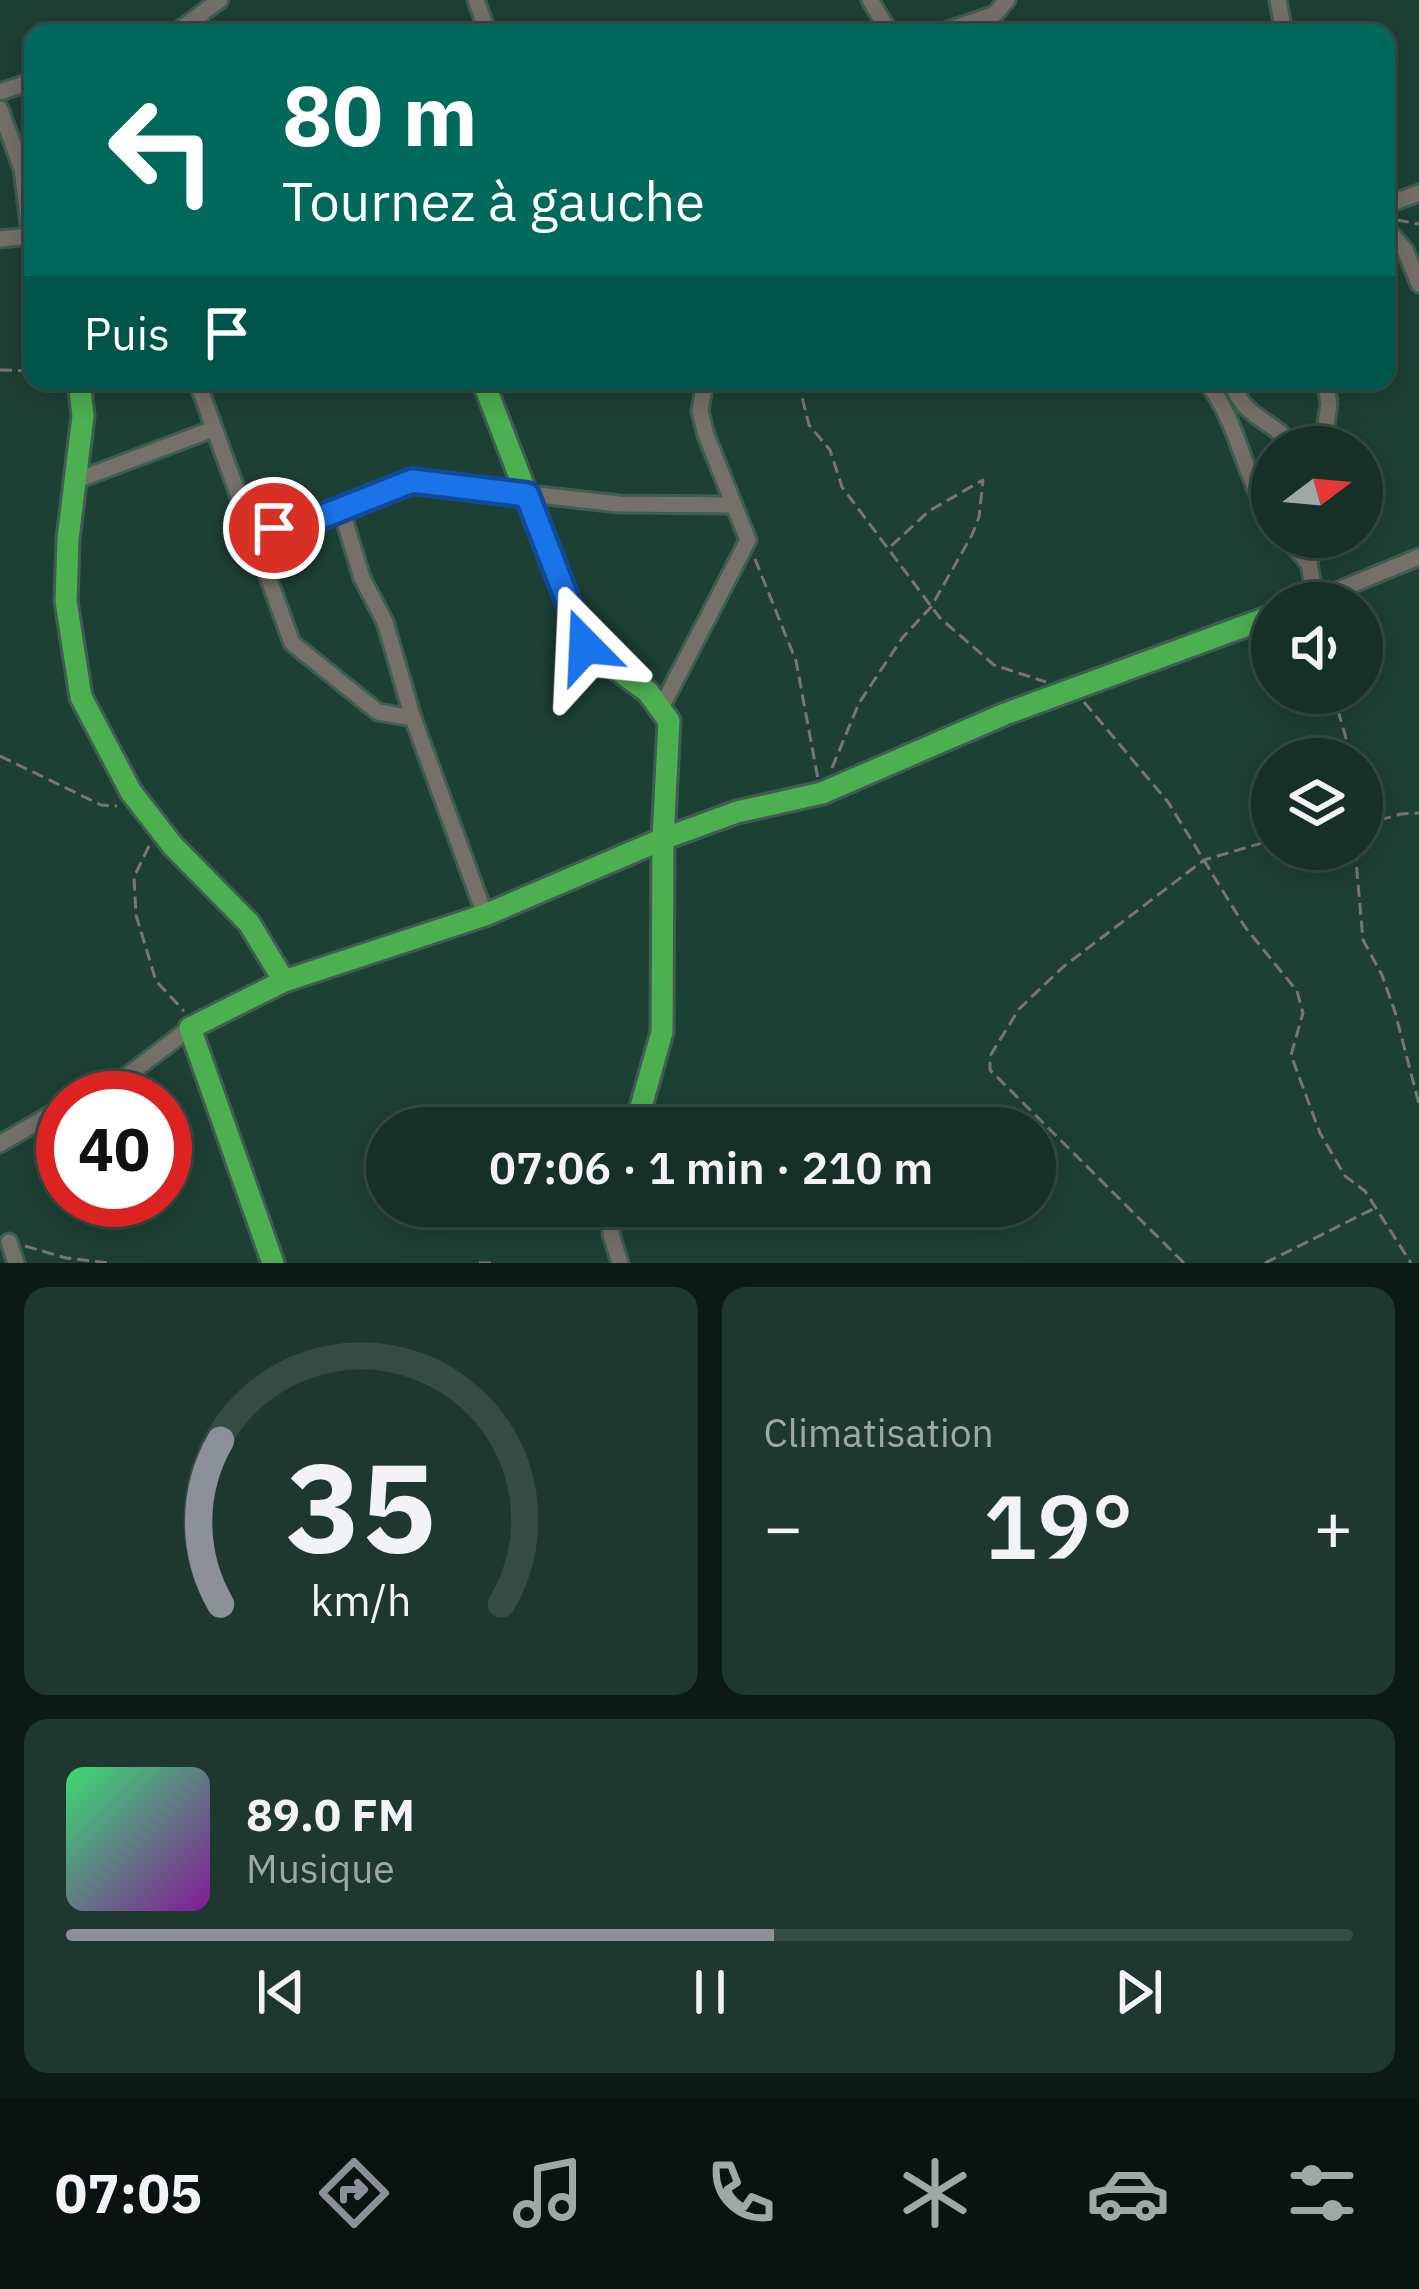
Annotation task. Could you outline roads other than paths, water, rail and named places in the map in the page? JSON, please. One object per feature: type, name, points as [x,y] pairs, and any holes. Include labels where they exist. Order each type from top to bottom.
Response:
[{"type":"street","points":[[187,24],[220,0]]},
{"type":"street","points":[[966,24],[995,14],[1007,0]]},
{"type":"street","points":[[0,109],[22,169],[24,188]]},
{"type":"street","points":[[1395,238],[1419,284]]},
{"type":"street","points":[[80,390],[83,416],[66,601],[73,663],[86,710],[131,792],[158,828],[249,923],[284,981]]},
{"type":"street","points":[[199,390],[292,643],[378,712],[413,718]]},
{"type":"street","points":[[486,390],[585,646],[648,692],[661,708],[669,730],[662,1032],[641,1107]]},
{"type":"street","points":[[661,708],[748,540],[700,411],[704,390]]},
{"type":"street","points":[[1212,390],[1232,420],[1251,475]]},
{"type":"street","points":[[1234,390],[1249,413],[1276,426]]},
{"type":"street","points":[[1326,426],[1327,390]]},
{"type":"street","points":[[75,481],[213,428]]},
{"type":"street","points":[[249,531],[298,525],[412,481],[650,506],[734,505]]},
{"type":"street","points":[[340,508],[362,578],[385,622],[413,718],[485,915]]},
{"type":"street","points":[[1304,558],[1309,564]]},
{"type":"street","points":[[1310,558],[1310,582]]},
{"type":"street","points":[[1358,582],[1418,558]]},
{"type":"street","points":[[133,1071],[190,1028],[284,981],[485,915],[737,812],[829,790],[1072,688],[1251,624]]},
{"type":"street","points":[[190,1028],[273,1263]]},
{"type":"street","points":[[0,1144],[36,1123]]},
{"type":"street","points":[[610,1227],[620,1263]]},
{"type":"street","points":[[10,1241],[16,1263]]}]
